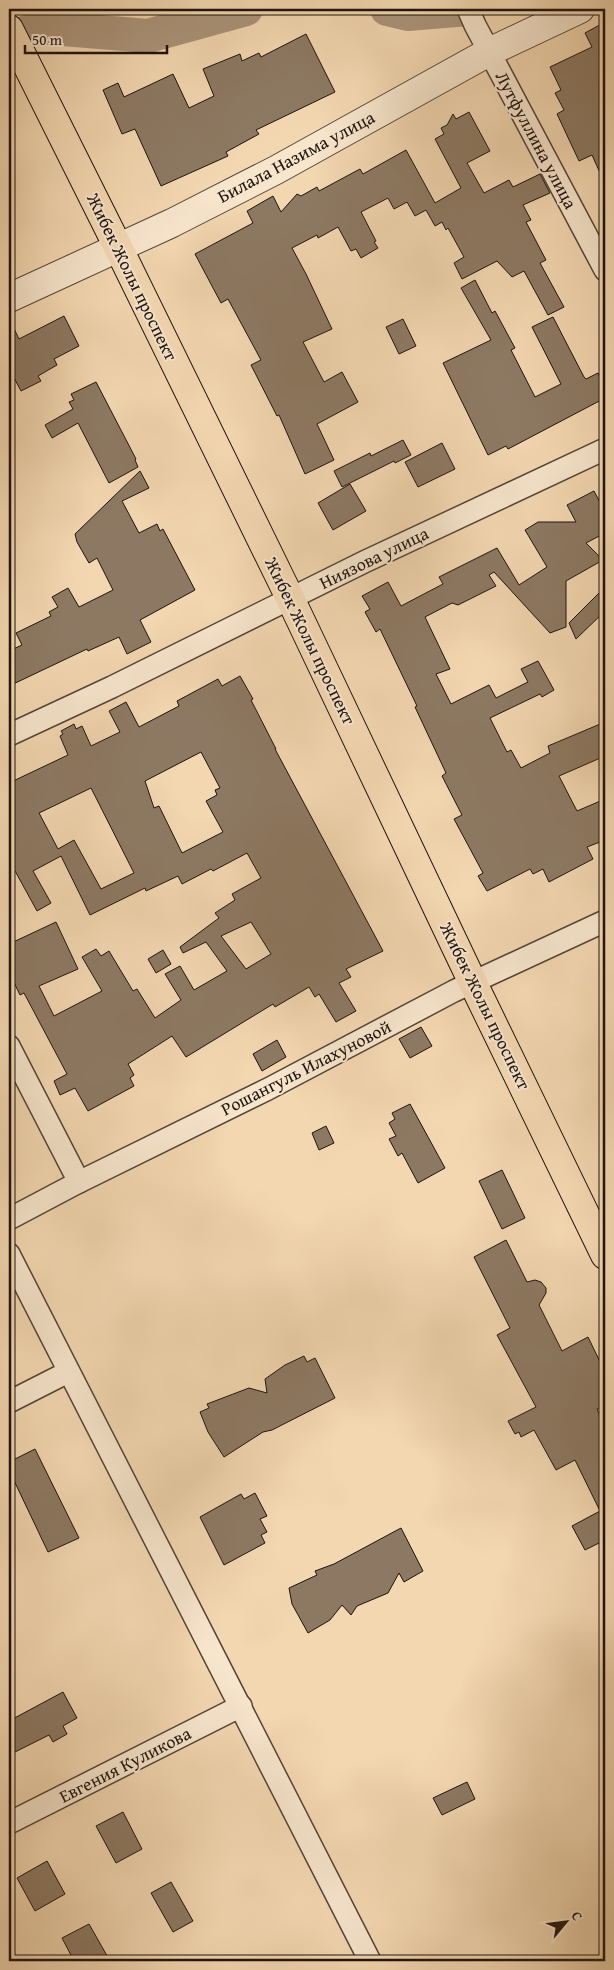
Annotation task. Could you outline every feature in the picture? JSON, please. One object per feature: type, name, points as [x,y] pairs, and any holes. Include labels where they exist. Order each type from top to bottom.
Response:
[{"type":"highway","name":"Жибек Жолы проспект","points":[[9,30],[290,598],[605,1255]]},
{"type":"street","name":"Билала Назима улица","points":[[9,298],[172,223],[276,170],[489,52],[580,9]]},
{"type":"street","name":"Лутфуллина улица","points":[[472,17],[605,270]]},
{"type":"street","name":"Ниязова улица","points":[[9,736],[364,562],[605,449]]},
{"type":"street","name":"Рошангуль Илахуновой","points":[[9,1219],[79,1182],[268,1089],[454,991],[605,921]]},
{"type":"street","points":[[9,1046],[79,1182]]},
{"type":"street","points":[[9,1254],[68,1372],[242,1706],[370,1961]]},
{"type":"street","points":[[9,1402],[68,1372]]},
{"type":"street","name":"Евгения Куликова","points":[[9,1823],[242,1706]]},
{"type":"building","points":[[605,22],[605,184],[592,155],[579,161],[557,114],[564,110],[555,93],[561,90],[550,67],[592,47],[585,33]]},
{"type":"building","points":[[306,34],[335,92],[256,130],[259,134],[226,152],[228,156],[161,186],[135,129],[122,134],[103,90],[118,83],[124,97],[173,74],[189,108],[214,96],[203,69],[240,54],[242,61],[259,53],[261,57]]},
{"type":"building","points":[[469,112],[490,151],[467,163],[484,193],[509,180],[513,187],[540,174],[550,193],[523,205],[531,220],[526,222],[546,260],[540,263],[564,307],[548,315],[524,271],[512,277],[497,261],[462,279],[454,263],[464,257],[448,228],[446,230],[442,222],[435,226],[426,210],[415,216],[407,202],[394,209],[388,198],[361,212],[378,248],[361,258],[356,249],[351,251],[338,227],[318,238],[317,235],[292,248],[332,329],[303,342],[324,382],[342,372],[358,402],[317,424],[334,460],[305,474],[279,415],[277,416],[251,365],[261,360],[228,299],[221,303],[195,254],[253,223],[247,211],[273,196],[281,212],[297,194],[301,196],[317,187],[319,191],[360,169],[363,174],[406,150],[435,203],[461,188],[435,139],[444,134],[441,128],[447,125],[453,114],[456,119]]},
{"type":"building","points":[[475,280],[492,313],[495,311],[515,348],[511,350],[535,397],[561,384],[532,327],[553,317],[584,377],[586,379],[598,373],[605,388],[605,398],[508,449],[506,446],[488,455],[443,363],[491,340],[461,288]]},
{"type":"building","points":[[64,316],[79,346],[54,359],[57,365],[38,376],[41,381],[21,391],[12,374],[15,371],[9,360],[9,318],[19,339]]},
{"type":"building","points":[[403,319],[416,346],[399,354],[386,327]]},
{"type":"building","points":[[96,382],[136,459],[138,467],[109,483],[78,423],[52,438],[45,425],[73,409],[69,402],[74,400],[71,394]]},
{"type":"building","points":[[403,440],[411,455],[395,463],[394,461],[342,487],[334,471],[370,453],[371,456]]},
{"type":"building","points":[[442,443],[455,469],[418,487],[405,462]]},
{"type":"building","points":[[140,471],[149,488],[122,501],[139,533],[157,524],[160,531],[163,529],[195,590],[140,620],[151,642],[127,654],[119,637],[88,651],[87,649],[9,686],[9,651],[22,645],[16,633],[51,616],[49,612],[58,607],[52,597],[68,588],[79,607],[113,590],[97,558],[89,563],[77,542],[75,534]]},
{"type":"building","points":[[350,484],[366,511],[333,530],[318,503]]},
{"type":"building","points":[[594,491],[605,512],[605,533],[586,543],[603,560],[566,581],[566,627],[550,633],[494,572],[489,575],[496,586],[458,605],[452,603],[425,617],[450,669],[436,674],[451,704],[489,685],[496,698],[528,682],[521,669],[538,661],[554,690],[542,697],[540,694],[490,718],[507,752],[511,750],[521,768],[550,753],[548,746],[605,722],[605,756],[559,776],[577,811],[605,799],[605,840],[587,847],[593,859],[549,882],[543,869],[533,874],[530,869],[487,891],[478,876],[483,873],[454,819],[462,815],[442,776],[446,773],[415,707],[417,706],[380,629],[376,632],[365,612],[370,609],[362,596],[388,582],[401,606],[443,584],[439,577],[497,548],[519,585],[547,567],[525,530],[538,522],[576,522],[567,505]]},
{"type":"building","points":[[605,587],[605,611],[576,639],[569,623]]},
{"type":"building","points":[[240,676],[253,699],[251,700],[275,749],[383,951],[346,969],[351,977],[339,983],[356,1011],[336,1022],[319,994],[315,997],[309,987],[275,1007],[273,1004],[186,1057],[172,1036],[128,1064],[134,1075],[130,1078],[134,1086],[88,1111],[75,1088],[60,1095],[54,1081],[67,1074],[24,993],[20,995],[9,972],[9,944],[56,922],[78,969],[39,986],[54,1016],[102,991],[82,957],[96,949],[101,956],[109,951],[133,991],[137,989],[155,1018],[181,1000],[165,974],[180,966],[194,990],[227,971],[206,942],[183,953],[180,947],[219,918],[215,913],[235,900],[232,894],[261,878],[247,853],[213,871],[211,869],[182,884],[178,876],[146,891],[145,888],[90,915],[61,856],[33,871],[51,903],[37,911],[9,860],[9,783],[68,755],[60,736],[63,734],[61,731],[74,724],[76,729],[82,726],[91,746],[120,732],[109,711],[126,702],[139,727],[179,706],[177,701],[218,679],[222,686]],"holes":[[[201,752],[220,788],[215,790],[217,795],[206,801],[223,832],[182,853],[159,806],[154,808],[145,781]],[[91,788],[134,873],[101,889],[74,840],[58,849],[39,813]],[[251,922],[271,954],[246,969],[221,936]]]},
{"type":"building","points":[[163,950],[171,964],[156,973],[148,959]]},
{"type":"building","points":[[421,1027],[432,1046],[410,1058],[399,1039]]},
{"type":"building","points":[[277,1040],[286,1057],[262,1071],[253,1054]]},
{"type":"building","points":[[410,1104],[445,1168],[418,1183],[402,1153],[398,1156],[389,1139],[396,1136],[389,1123],[395,1119],[392,1113]]},
{"type":"building","points":[[326,1126],[334,1143],[319,1150],[312,1133]]},
{"type":"building","points":[[502,1170],[525,1218],[502,1229],[479,1181]]},
{"type":"building","points":[[506,1240],[527,1282],[535,1280],[541,1282],[546,1288],[546,1293],[539,1305],[562,1351],[588,1337],[605,1372],[605,1405],[597,1409],[605,1426],[605,1540],[585,1550],[572,1526],[600,1511],[575,1460],[556,1470],[534,1430],[521,1437],[519,1432],[515,1434],[508,1421],[536,1407],[497,1335],[510,1328],[474,1257]]},
{"type":"building","points":[[304,1356],[307,1362],[315,1358],[335,1398],[272,1430],[263,1432],[224,1457],[208,1432],[200,1412],[209,1408],[207,1404],[249,1388],[267,1393],[265,1379],[285,1365]]},
{"type":"building","points":[[35,1449],[79,1538],[48,1552],[9,1470],[9,1462]]},
{"type":"building","points":[[255,1493],[267,1516],[260,1519],[267,1532],[261,1535],[265,1543],[224,1565],[200,1517],[241,1494],[244,1499]]},
{"type":"building","points":[[401,1528],[423,1571],[404,1582],[399,1573],[388,1593],[357,1606],[351,1615],[342,1605],[330,1620],[308,1633],[292,1604],[289,1588],[317,1575],[315,1571],[334,1564]]},
{"type":"building","points":[[63,1692],[77,1718],[63,1726],[67,1734],[53,1742],[49,1735],[9,1755],[9,1721]]},
{"type":"building","points":[[467,1782],[475,1799],[442,1815],[433,1798]]},
{"type":"building","points":[[123,1812],[142,1849],[116,1863],[96,1826]]},
{"type":"building","points":[[47,1861],[65,1894],[35,1911],[17,1878]]},
{"type":"building","points":[[171,1882],[193,1921],[173,1932],[151,1893]]},
{"type":"building","points":[[89,1924],[110,1961],[74,1961],[62,1938]]},
{"type":"waterway","points":[[9,39],[39,27],[148,36],[246,9]]},
{"type":"waterway","points":[[387,9],[408,14],[468,9]]}]
